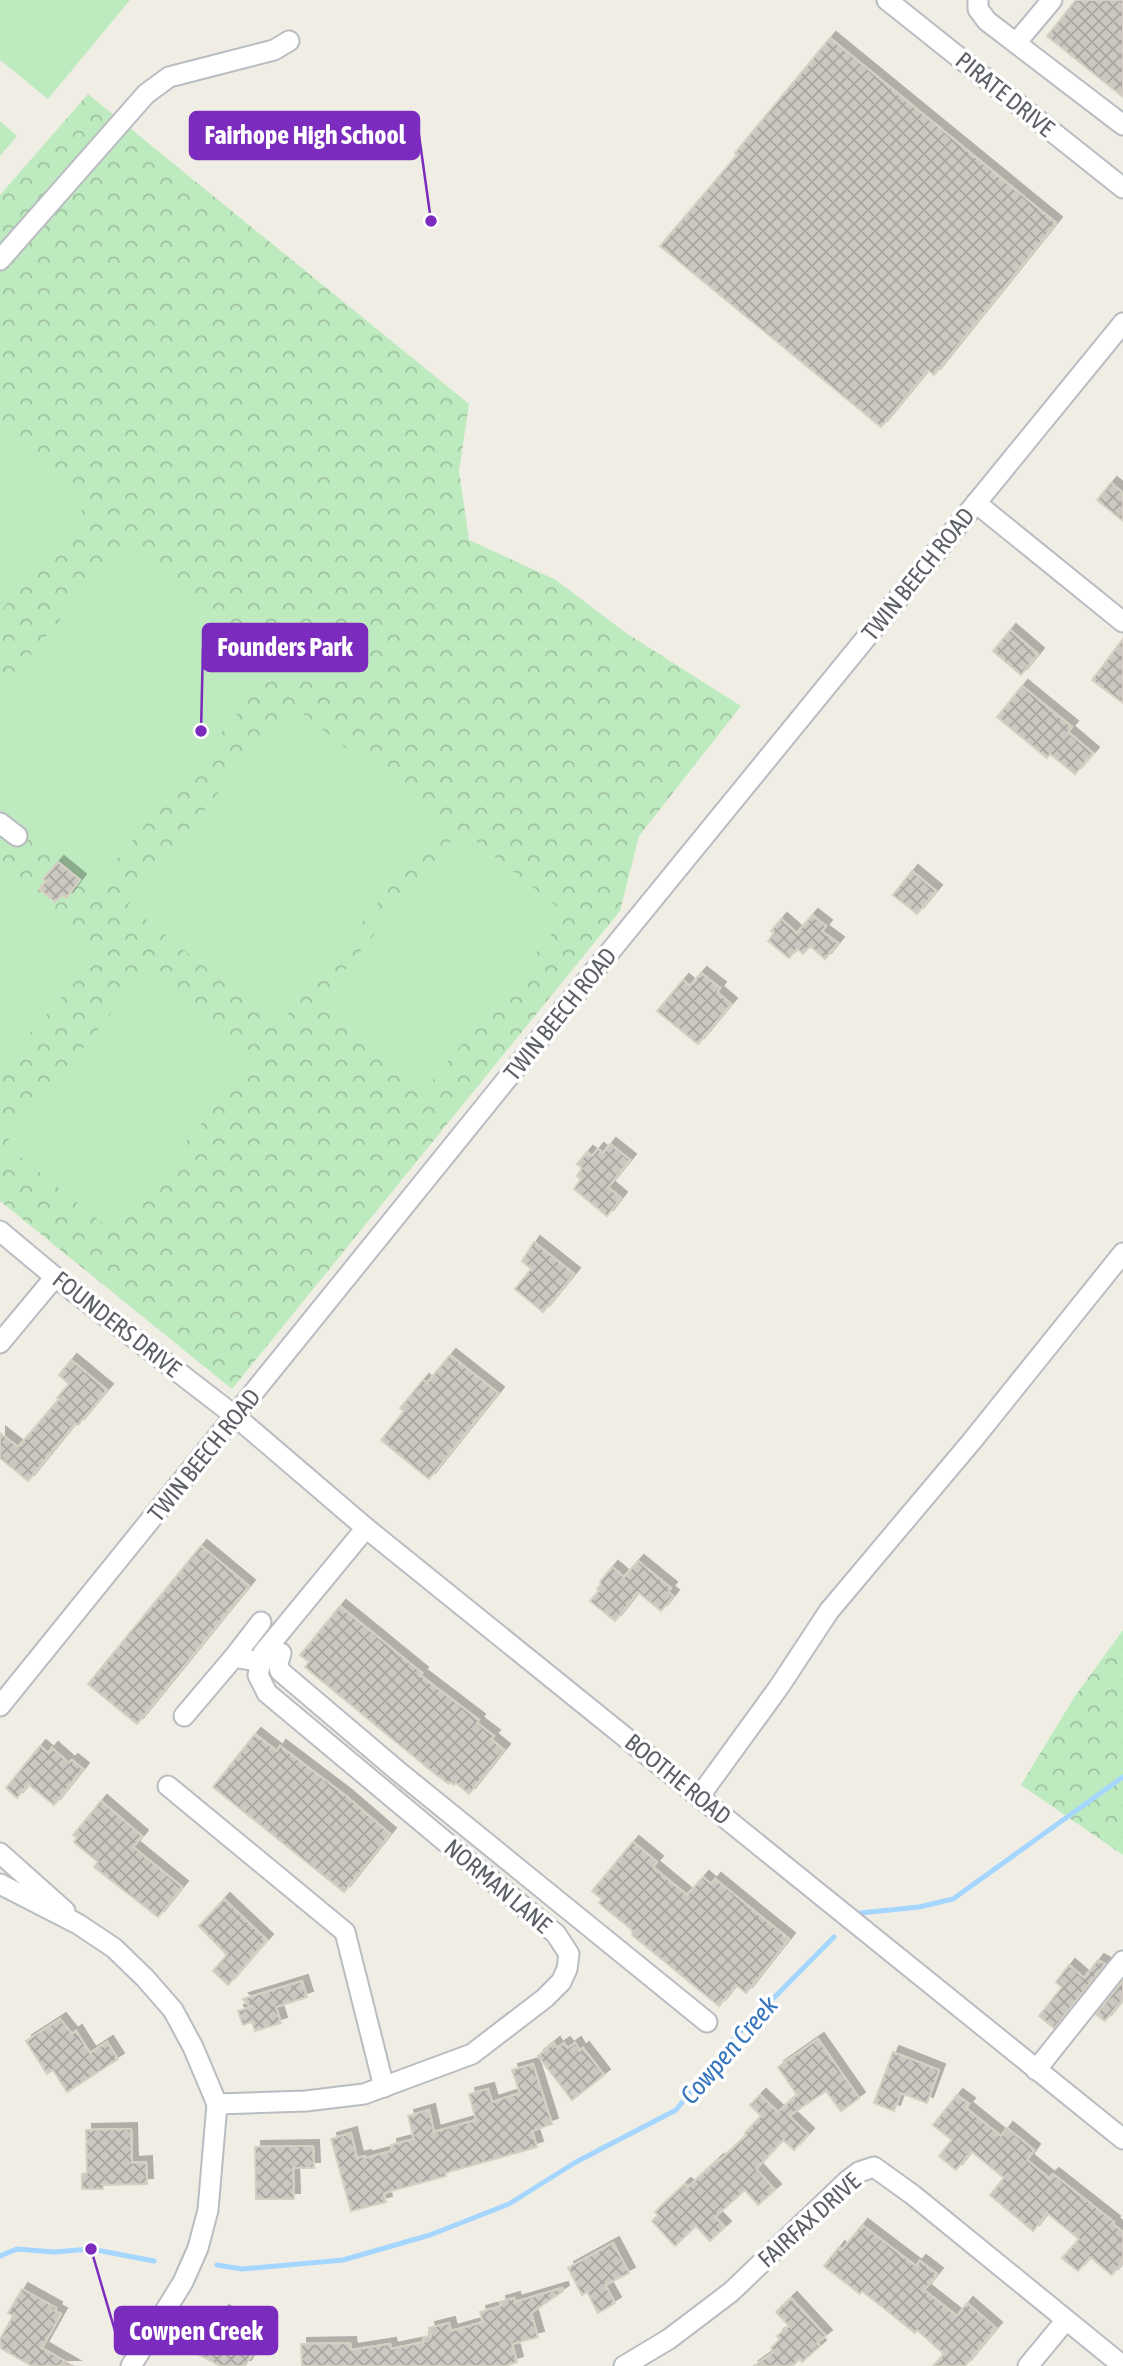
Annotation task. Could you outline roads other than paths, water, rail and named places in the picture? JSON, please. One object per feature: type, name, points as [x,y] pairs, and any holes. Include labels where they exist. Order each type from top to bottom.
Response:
[{"type":"street","name":"PIRATE DRIVE","points":[[887,0],[1123,188]]},
{"type":"street","points":[[978,0],[978,9],[987,21],[1123,125]]},
{"type":"street","points":[[1016,43],[1052,0]]},
{"type":"street","points":[[0,260],[146,94],[169,77],[274,50],[289,41]]},
{"type":"street","name":"TWIN BEECH ROAD","points":[[0,1706],[1123,323]]},
{"type":"street","points":[[976,503],[1123,622]]},
{"type":"street","points":[[0,823],[17,836]]},
{"type":"street","name":"FOUNDERS DRIVE","points":[[0,1231],[55,1277],[235,1416]]},
{"type":"street","points":[[699,1797],[779,1687],[829,1611],[972,1441],[1123,1253]]},
{"type":"street","points":[[0,1343],[55,1277]]},
{"type":"street","name":"BOOTHE ROAD","points":[[235,1416],[366,1528],[1123,2139]]},
{"type":"street","points":[[234,1657],[261,1662],[263,1653],[366,1528]]},
{"type":"street","points":[[184,1716],[261,1622]]},
{"type":"street","points":[[281,1653],[278,1662],[280,1671],[573,1915],[707,2022]]},
{"type":"street","name":"NORMAN LANE","points":[[217,2104],[306,2101],[364,2094],[472,2054],[545,1998],[561,1982],[567,1969],[569,1954],[556,1934],[267,1693],[258,1675],[261,1662]]},
{"type":"street","points":[[168,1786],[345,1932],[384,2087]]},
{"type":"street","points":[[0,1853],[78,1924]]},
{"type":"street","points":[[0,1884],[78,1924],[114,1948],[145,1978],[173,2010],[193,2047],[217,2104],[208,2210],[198,2248],[184,2282],[137,2364]]},
{"type":"street","points":[[546,1926],[573,1915]]},
{"type":"street","points":[[1036,2070],[1123,1961]]},
{"type":"street","name":"FAIRFAX DRIVE","points":[[625,2366],[701,2317],[731,2292],[847,2181],[859,2172],[874,2167],[1123,2365]]},
{"type":"street","points":[[1028,2366],[1066,2320]]},
{"type":"waterway","name":"Cowpen Creek","points":[[860,1913],[919,1907],[953,1899],[1123,1777]]},
{"type":"waterway","name":"Cowpen Creek","points":[[217,2265],[242,2269],[343,2260],[430,2235],[509,2204],[576,2162],[676,2110],[736,2036],[834,1937]]},
{"type":"waterway","name":"Cowpen Creek","points":[[0,2256],[17,2249],[54,2252],[91,2249],[154,2261]]},
{"type":"place","name":"Fairhope High School","points":[[431,221]]},
{"type":"place","name":"Founders Park","points":[[201,731]]},
{"type":"place","name":"Cowpen Creek","points":[[91,2249]]}]
